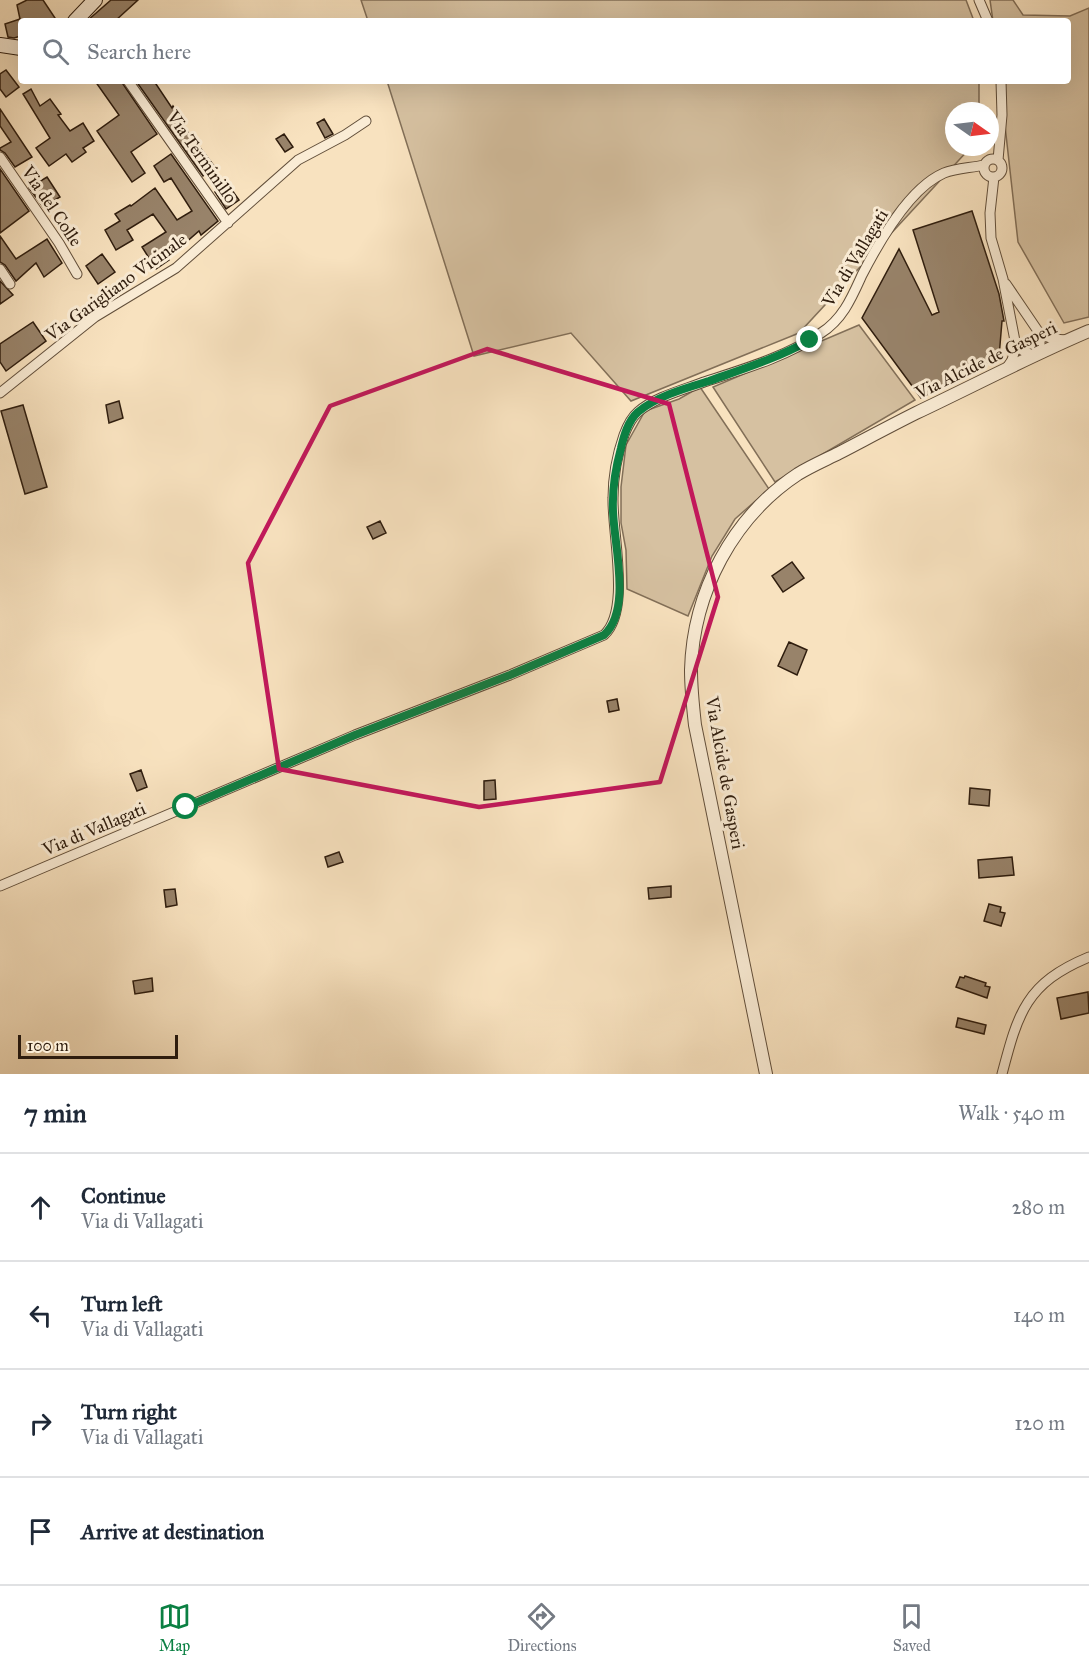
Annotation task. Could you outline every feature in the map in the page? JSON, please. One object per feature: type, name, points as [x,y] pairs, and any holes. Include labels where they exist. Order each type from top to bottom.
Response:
[{"type":"main road","points":[[82,18],[95,0]]},
{"type":"main road","points":[[1,46],[18,48]]},
{"type":"street","points":[[979,0],[987,18]]},
{"type":"street","name":"Via Terminillo","points":[[130,84],[228,223]]},
{"type":"street","points":[[1001,84],[1002,120],[998,160],[1002,169],[994,177],[990,204],[990,230],[993,249],[1003,279],[1016,346],[1012,360],[1004,371]]},
{"type":"street","name":"Via Garigliano Vicinale","points":[[0,393],[95,318],[176,268],[298,160],[345,135],[366,120]]},
{"type":"street","name":"Via del Colle","points":[[0,157],[59,243],[76,274]]},
{"type":"street","points":[[994,177],[986,174],[984,165],[989,159],[998,160]]},
{"type":"street","name":"Via di Vallagati","points":[[0,886],[355,735],[510,675],[604,635],[614,622],[619,599],[613,513],[614,477],[624,437],[635,416],[645,407],[680,390],[762,363],[822,333],[844,311],[883,238],[915,194],[945,173],[984,165]]},
{"type":"street","points":[[0,269],[10,284]]},
{"type":"street","points":[[1003,279],[1040,334],[1040,345],[1036,356],[1016,346]]},
{"type":"street","name":"Via Alcide de Gasperi","points":[[766,1074],[695,725],[691,670],[695,633],[704,599],[722,557],[741,527],[769,497],[800,473],[893,424],[1089,331]]},
{"type":"street","points":[[1040,334],[1053,339],[1069,340]]},
{"type":"street","points":[[1002,1074],[1017,1020],[1028,999],[1057,973],[1089,957]]},
{"type":"highlighted area","points":[[487,349],[669,404],[718,597],[660,782],[479,807],[279,769],[248,563],[330,406]]},
{"type":"shaded area","points":[[361,0],[966,0],[973,18],[367,18]]},
{"type":"shaded area","points":[[990,0],[1013,0],[1023,15],[1070,16],[1089,8],[1089,317],[1064,323],[1018,242],[1000,84],[1071,84],[1071,18],[993,18]]},
{"type":"shaded area","points":[[388,84],[979,84],[979,102],[945,102],[945,156],[963,156],[799,333],[631,401],[571,333],[474,356]]},
{"type":"shaded area","points":[[859,325],[915,400],[775,482],[713,387]]},
{"type":"shaded area","points":[[700,387],[769,489],[735,519],[712,556],[688,616],[627,589],[626,550],[621,523],[621,487],[626,445],[645,411],[679,399]]},
{"type":"building","points":[[27,0],[43,0],[55,18],[20,18],[17,5]]},
{"type":"building","points":[[111,0],[138,0],[118,18],[90,18]]},
{"type":"building","points":[[18,20],[18,37],[8,37],[5,24]]},
{"type":"building","points":[[6,70],[19,87],[6,97],[0,89],[0,74]]},
{"type":"building","points":[[97,84],[123,84],[157,134],[131,152],[145,173],[132,182],[97,131],[119,115]]},
{"type":"building","points":[[138,84],[156,84],[172,108],[173,106],[184,123],[182,124],[215,167],[203,176]]},
{"type":"building","points":[[31,89],[40,106],[50,99],[70,131],[83,123],[94,141],[83,148],[86,152],[72,162],[66,154],[49,166],[36,148],[50,138],[23,94]]},
{"type":"building","points":[[0,109],[32,157],[15,167],[0,150],[11,142],[0,126]]},
{"type":"building","points":[[324,119],[333,134],[325,138],[317,123]]},
{"type":"building","points":[[284,134],[293,147],[285,152],[276,139]]},
{"type":"building","points":[[171,154],[218,221],[201,235],[199,231],[168,258],[169,260],[156,269],[142,247],[166,232],[153,214],[127,230],[133,240],[116,250],[105,230],[120,221],[115,214],[131,206],[155,188],[177,220],[192,211],[171,178],[164,182],[154,166]]},
{"type":"building","points":[[0,169],[29,211],[0,233]]},
{"type":"building","points":[[47,177],[60,197],[43,207],[29,188]]},
{"type":"building","points":[[227,183],[239,200],[226,209],[215,192]]},
{"type":"building","points":[[972,211],[999,294],[1004,321],[1002,321],[999,357],[921,398],[862,318],[899,249],[932,315],[939,312],[913,230]]},
{"type":"building","points":[[0,236],[16,259],[47,239],[62,263],[44,277],[36,263],[16,281],[5,265],[0,262]]},
{"type":"building","points":[[102,254],[115,272],[98,284],[86,266]]},
{"type":"building","points":[[0,281],[13,295],[0,304]]},
{"type":"building","points":[[33,322],[46,341],[6,371],[0,362],[0,344]]},
{"type":"building","points":[[119,401],[123,418],[109,423],[106,405]]},
{"type":"building","points":[[23,405],[47,487],[25,494],[1,411]]},
{"type":"building","points":[[380,521],[386,533],[373,539],[367,527]]},
{"type":"building","points":[[792,562],[804,578],[783,592],[772,576]]},
{"type":"building","points":[[789,642],[807,650],[797,675],[778,666]]},
{"type":"building","points":[[617,699],[619,710],[609,712],[607,701]]},
{"type":"building","points":[[141,770],[147,787],[137,791],[130,774]]},
{"type":"building","points":[[495,780],[496,799],[484,800],[484,781]]},
{"type":"building","points":[[970,788],[990,790],[989,806],[969,804]]},
{"type":"building","points":[[339,852],[343,862],[328,867],[325,857]]},
{"type":"building","points":[[1012,857],[1014,875],[979,878],[978,860]]},
{"type":"building","points":[[671,886],[671,897],[649,899],[648,888]]},
{"type":"building","points":[[175,889],[177,905],[166,907],[164,890]]},
{"type":"building","points":[[989,904],[1001,907],[1000,912],[1005,913],[1001,926],[984,921]]},
{"type":"building","points":[[965,976],[986,983],[985,986],[990,987],[987,998],[956,987],[960,977]]},
{"type":"building","points":[[152,978],[153,991],[135,994],[133,981]]},
{"type":"building","points":[[1088,992],[1089,1013],[1061,1019],[1057,998]]},
{"type":"building","points":[[958,1018],[986,1025],[984,1034],[956,1027]]},
{"type":"route","points":[[186,807],[355,735],[510,675],[604,635],[614,622],[619,605],[613,484],[622,442],[631,420],[645,407],[680,390],[762,363],[810,340]]}]
